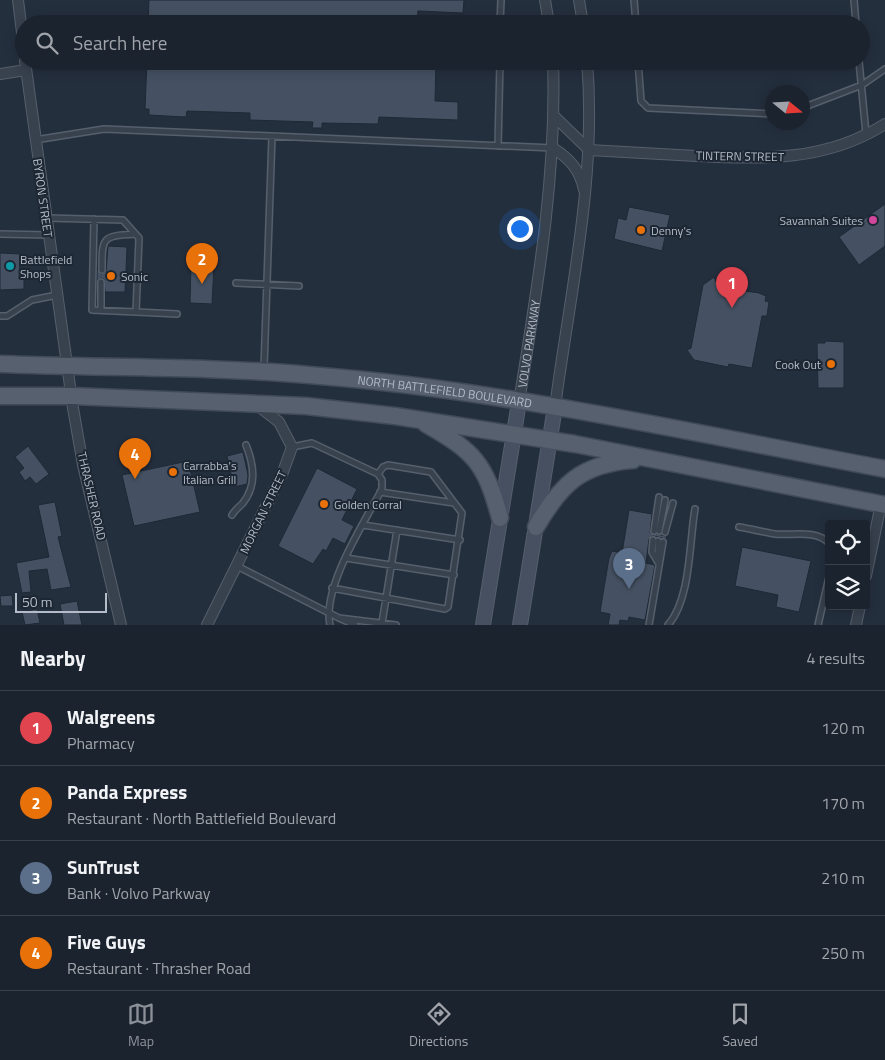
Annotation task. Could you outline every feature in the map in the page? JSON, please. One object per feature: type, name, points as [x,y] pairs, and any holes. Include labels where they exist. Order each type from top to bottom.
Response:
[{"type":"main road","name":"NORTH BATTLEFIELD BOULEVARD","points":[[0,364],[308,375],[400,384],[555,407],[885,469]]},
{"type":"main road","points":[[0,396],[72,396],[306,406],[412,418],[654,459],[883,505]]},
{"type":"main road","name":"VOLVO PARKWAY","points":[[483,625],[519,402]]},
{"type":"main road","points":[[520,625],[555,407]]},
{"type":"main road","points":[[412,418],[454,440],[479,462],[489,480],[500,518]]},
{"type":"main road","points":[[536,527],[554,498],[576,476],[593,467],[612,462],[654,459]]},
{"type":"street","points":[[18,0],[20,15]]},
{"type":"street","points":[[545,0],[548,15]]},
{"type":"street","points":[[579,0],[582,15]]},
{"type":"street","points":[[0,74],[15,69]]},
{"type":"street","name":"BYRON STREET","points":[[27,70],[67,365]]},
{"type":"street","name":"VOLVO PARKWAY","points":[[519,402],[546,222],[553,148],[554,70]]},
{"type":"street","points":[[555,407],[585,196],[589,150],[587,70]]},
{"type":"street","points":[[554,116],[589,150]]},
{"type":"street","name":"TINTERN STREET","points":[[589,150],[770,159],[830,149],[885,124]]},
{"type":"street","points":[[553,148],[570,159],[574,165],[582,181],[585,196]]},
{"type":"street","name":"THRASHER ROAD","points":[[67,365],[84,465],[121,625]]},
{"type":"street","points":[[257,405],[279,422],[292,447]]},
{"type":"street","name":"MORGAN STREET","points":[[207,625],[283,472],[292,447]]},
{"type":"street","points":[[869,565],[883,505]]},
{"type":"street","points":[[856,625],[859,610]]},
{"type":"lane","points":[[500,15],[501,0]]},
{"type":"lane","points":[[634,0],[635,15]]},
{"type":"lane","points":[[854,0],[855,15]]},
{"type":"lane","points":[[810,105],[862,85],[885,69]]},
{"type":"lane","points":[[498,146],[500,70]]},
{"type":"lane","points":[[639,70],[642,102],[648,108],[765,114]]},
{"type":"lane","points":[[861,70],[866,134]]},
{"type":"lane","points":[[35,140],[104,129],[553,148]]},
{"type":"lane","points":[[264,373],[272,136]]},
{"type":"lane","points":[[46,218],[123,220],[138,238],[136,312]]},
{"type":"lane","points":[[94,220],[92,310],[177,314]]},
{"type":"lane","points":[[0,234],[48,235]]},
{"type":"lane","points":[[102,270],[102,247],[107,238],[112,235],[135,234]]},
{"type":"lane","points":[[101,282],[101,310]]},
{"type":"lane","points":[[236,283],[299,286]]},
{"type":"lane","points":[[0,316],[7,316],[32,300],[57,295]]},
{"type":"lane","points":[[292,447],[312,442],[378,474],[382,480],[380,492],[332,588],[327,612],[330,625]]},
{"type":"lane","points":[[232,515],[246,499],[254,476],[246,445]]},
{"type":"lane","points":[[332,588],[447,609],[463,517],[431,472],[388,465],[383,467],[378,474]]},
{"type":"lane","points":[[380,492],[454,502]]},
{"type":"lane","points":[[662,499],[659,531],[673,503]]},
{"type":"lane","points":[[668,625],[675,617],[681,600],[695,509]]},
{"type":"lane","points":[[363,525],[460,540]]},
{"type":"lane","points":[[739,527],[776,534],[802,534],[825,540]]},
{"type":"lane","points":[[382,623],[397,530]]},
{"type":"lane","points":[[649,625],[659,564],[658,541],[652,552],[659,564]]},
{"type":"lane","points":[[346,558],[454,575]]},
{"type":"lane","points":[[237,565],[355,625]]},
{"type":"lane","points":[[818,625],[825,594]]},
{"type":"lane","points":[[339,618],[396,625]]},
{"type":"building","points":[[149,0],[464,0],[463,13],[418,11],[418,15],[148,15]]},
{"type":"building","points":[[147,70],[436,70],[435,101],[458,102],[458,120],[379,117],[378,124],[322,123],[322,128],[312,128],[313,122],[250,120],[250,113],[187,111],[186,117],[149,115],[149,109],[145,109]]},
{"type":"building","name":"Savannah Suites","points":[[885,204],[885,246],[859,265],[839,237]]},
{"type":"building","name":"Denny's","points":[[629,207],[670,215],[662,251],[614,239],[618,218],[626,220]]},
{"type":"building","name":"Sonic","points":[[108,246],[127,247],[125,292],[105,292],[104,279],[97,280],[97,269],[101,274],[106,272]]},
{"type":"building","name":"Battlefield Shops","points":[[0,253],[20,254],[19,279],[24,279],[24,289],[0,290]]},
{"type":"building","points":[[191,264],[214,264],[212,304],[190,303]]},
{"type":"building","points":[[714,277],[717,284],[723,281],[725,288],[759,293],[766,296],[765,301],[769,302],[767,316],[762,316],[752,368],[729,364],[728,367],[694,360],[687,350],[691,348],[703,285]]},
{"type":"building","name":"Cook Out","points":[[825,341],[844,342],[844,388],[818,388],[817,343],[825,343]]},
{"type":"building","points":[[28,446],[49,474],[36,484],[30,477],[25,481],[19,472],[24,468],[15,457]]},
{"type":"building","points":[[243,452],[248,475],[247,484],[234,487],[227,456]]},
{"type":"building","points":[[188,461],[200,512],[134,526],[122,475]]},
{"type":"building","name":"Golden Corral","points":[[317,468],[357,489],[342,520],[354,526],[345,544],[333,538],[326,551],[323,549],[313,564],[278,546]]},
{"type":"building","points":[[55,502],[62,536],[58,537],[71,587],[51,590],[47,569],[29,571],[31,592],[22,593],[16,563],[49,557],[38,505]]},
{"type":"building","points":[[629,510],[652,514],[650,533],[667,536],[666,539],[653,536],[649,539],[646,563],[655,565],[645,620],[629,617],[628,621],[620,620],[619,625],[608,625],[610,614],[600,612],[609,558],[612,551],[622,553]]},
{"type":"building","points":[[742,547],[811,561],[799,612],[776,607],[778,595],[735,586]]},
{"type":"building","points":[[12,595],[13,606],[1,606],[0,596]]},
{"type":"building","points":[[77,601],[82,625],[64,625],[60,604]]},
{"type":"building","points":[[37,609],[40,623],[25,625],[22,612]]},
{"type":"place","name":"Savannah Suites","points":[[873,220]]},
{"type":"place","name":"Denny's","points":[[641,230]]},
{"type":"place","name":"Battlefield Shops","points":[[10,266]]},
{"type":"place","name":"Sonic","points":[[111,276]]},
{"type":"place","name":"Panda Express","points":[[202,284]]},
{"type":"place","name":"Walgreens","points":[[732,308]]},
{"type":"place","name":"Cook Out","points":[[831,364]]},
{"type":"place","name":"Carrabba's Italian Grill","points":[[173,472]]},
{"type":"place","name":"Five Guys","points":[[135,479]]},
{"type":"place","name":"Golden Corral","points":[[324,504]]},
{"type":"place","name":"SunTrust","points":[[629,589]]}]
